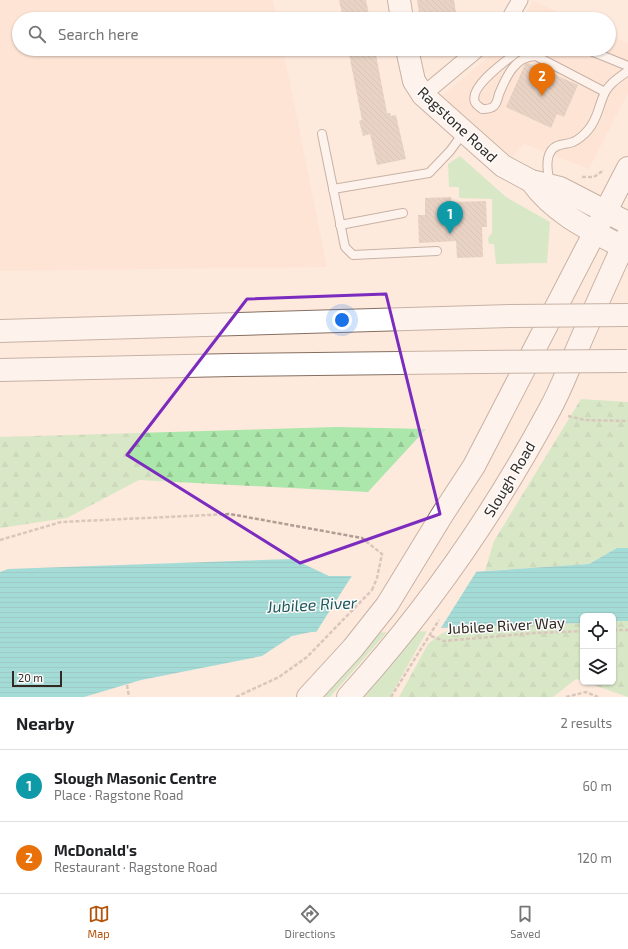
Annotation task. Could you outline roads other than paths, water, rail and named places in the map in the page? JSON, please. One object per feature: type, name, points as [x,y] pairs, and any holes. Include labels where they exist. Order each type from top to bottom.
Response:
[{"type":"main road","points":[[399,0],[401,12]]},
{"type":"main road","name":"Ragstone Road","points":[[409,56],[414,81],[423,95],[503,166],[606,211],[628,223]]},
{"type":"main road","points":[[308,697],[353,648],[387,605],[474,466],[516,388],[606,211],[618,168]]},
{"type":"main road","name":"Ragstone Road","points":[[541,183],[543,198],[572,219],[594,232],[625,241]]},
{"type":"main road","name":"Slough Road","points":[[348,697],[384,657],[432,596],[477,532],[551,408],[625,241]]},
{"type":"main road","points":[[0,331],[511,316],[628,315]]},
{"type":"main road","points":[[0,370],[232,365],[628,361]]},
{"type":"street","points":[[512,12],[520,0]]},
{"type":"street","points":[[423,95],[470,56]]},
{"type":"lane","points":[[513,56],[479,84],[474,94],[475,102],[482,109],[489,109],[495,105],[510,70],[522,59],[529,56]]},
{"type":"lane","points":[[536,56],[606,92]]},
{"type":"lane","points":[[603,56],[628,66]]},
{"type":"lane","points":[[541,183],[548,169],[548,156],[552,150],[558,145],[574,142],[588,131],[598,114],[606,92],[614,81],[628,71]]},
{"type":"lane","points":[[333,189],[429,173],[450,151],[464,132]]},
{"type":"lane","points":[[322,134],[345,247],[353,255],[437,252]]},
{"type":"lane","points":[[340,225],[403,213]]},
{"type":"water","name":"Jubilee River","points":[[617,548],[628,548],[628,621],[616,621],[616,613],[580,613],[580,623],[311,632],[292,636],[262,656],[141,680],[84,697],[0,697],[0,572],[8,569],[293,559],[329,576],[372,576],[472,572],[589,564]]},
{"type":"place","name":"McDonald's","points":[[542,96]]},
{"type":"place","name":"Slough Masonic Centre","points":[[450,234]]}]
